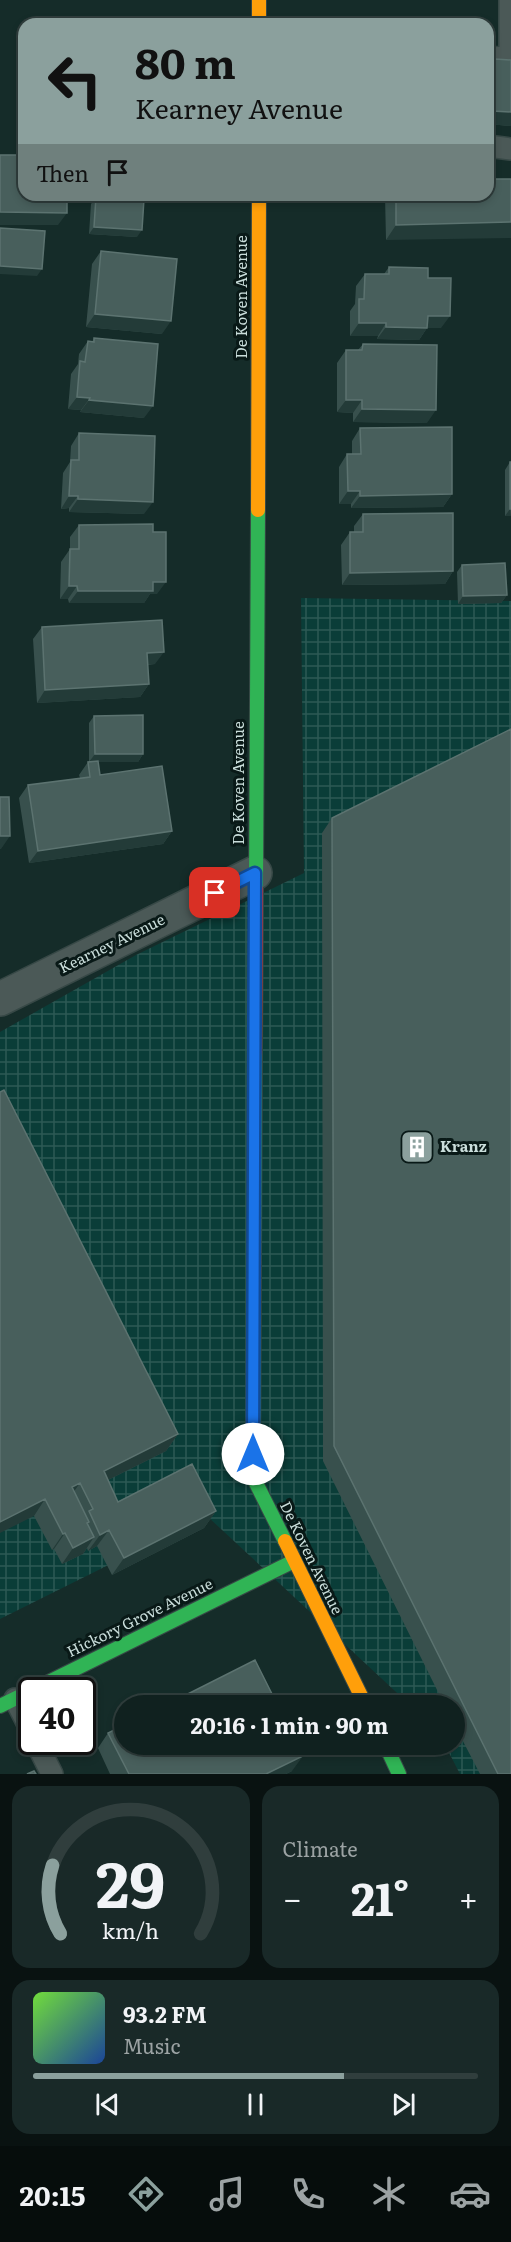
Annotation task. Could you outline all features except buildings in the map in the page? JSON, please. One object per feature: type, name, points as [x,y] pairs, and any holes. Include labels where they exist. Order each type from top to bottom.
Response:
[{"type":"street","points":[[259,0],[259,18]]},
{"type":"street","name":"De Koven Avenue","points":[[259,201],[253,1477],[361,1695]]},
{"type":"street","name":"Kearney Avenue","points":[[0,999],[255,873]]},
{"type":"street","name":"Hickory Grove Avenue","points":[[8,1702],[294,1561]]},
{"type":"street","points":[[390,1755],[399,1774]]},
{"type":"lane","points":[[494,58],[510,57],[510,0]]},
{"type":"lane","points":[[494,147],[511,149]]},
{"type":"lane","points":[[8,1702],[18,1714]]},
{"type":"lane","points":[[42,1755],[52,1774]]},
{"type":"shaded area","points":[[301,598],[511,601],[511,1774],[460,1774],[450,1755],[465,1755],[465,1695],[399,1695],[207,1516],[0,1619],[0,1032],[136,955],[304,873]]},
{"type":"traffic: fast","points":[[256,889],[258,510]]},
{"type":"traffic: fast","points":[[255,1052],[253,1477],[285,1541]]},
{"type":"traffic: fast","points":[[0,1706],[294,1561]]},
{"type":"traffic: fast","points":[[390,1755],[399,1774]]},
{"type":"traffic: slow","points":[[259,0],[259,18]]},
{"type":"traffic: slow","points":[[258,510],[259,201]]},
{"type":"traffic: slow","points":[[285,1541],[361,1695]]},
{"type":"traffic: jam","points":[[255,1052],[256,889]]},
{"type":"place","name":"Kranz","points":[[417,1147]]},
{"type":"route","points":[[215,893],[255,873],[253,1454]]}]
